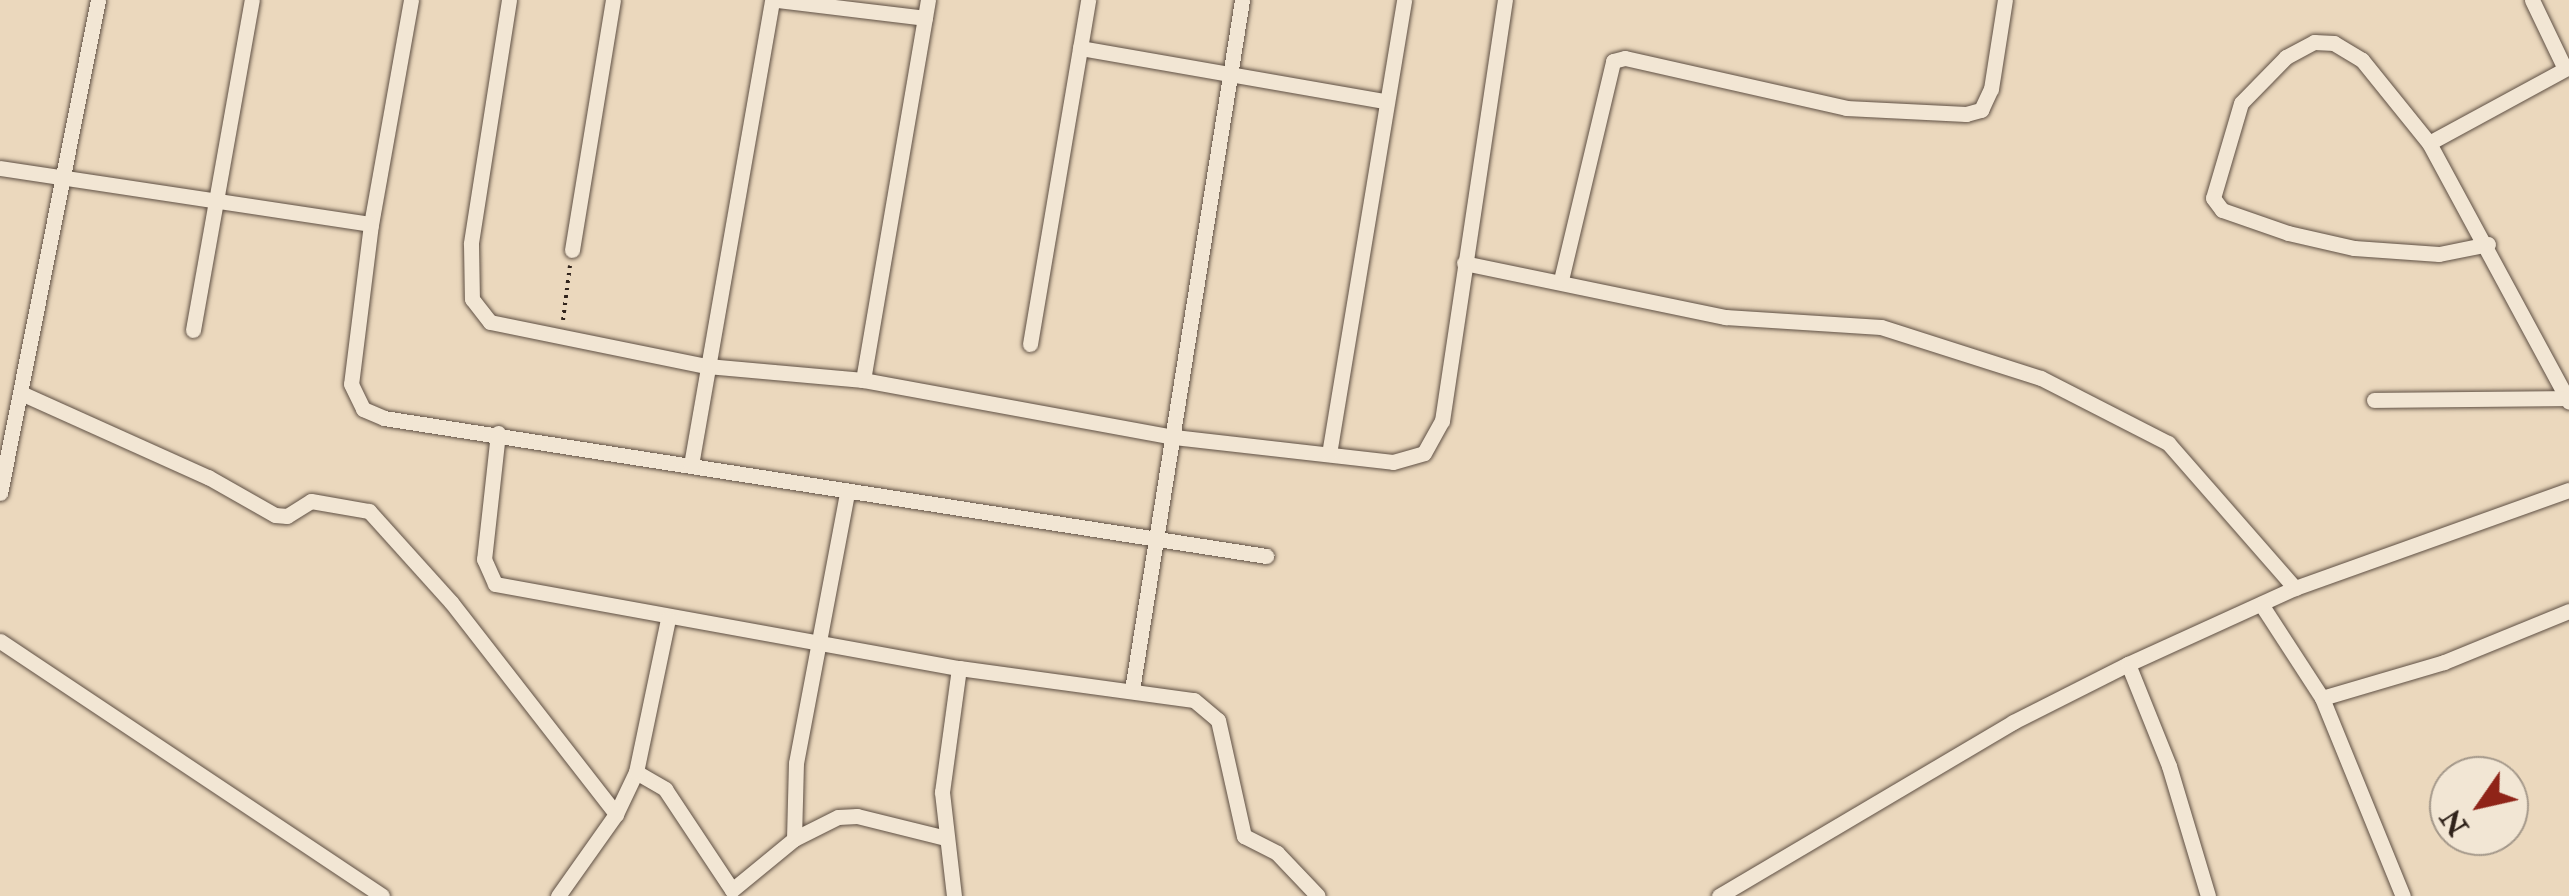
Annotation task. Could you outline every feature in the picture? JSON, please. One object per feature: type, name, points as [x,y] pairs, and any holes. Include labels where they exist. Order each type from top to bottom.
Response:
[{"type":"street","points":[[0,493],[3,460],[23,394],[98,0]]},
{"type":"street","points":[[193,330],[252,0]]},
{"type":"street","points":[[411,0],[371,224],[354,398],[384,418],[1266,556]]},
{"type":"street","points":[[508,0],[470,283],[490,322],[706,366],[863,380],[1174,436],[1394,462],[1424,454],[1434,440],[1505,0]]},
{"type":"street","points":[[572,250],[613,0]]},
{"type":"street","points":[[691,464],[775,0],[925,18]]},
{"type":"street","points":[[863,380],[928,0]]},
{"type":"street","points":[[1030,344],[1088,0]]},
{"type":"street","points":[[1132,690],[1160,540],[1242,0]]},
{"type":"street","points":[[1329,454],[1384,101],[1404,0]]},
{"type":"street","points":[[1561,280],[1614,61],[1626,58],[1846,108],[1966,114],[1986,103],[2006,0]]},
{"type":"street","points":[[2429,143],[2567,68],[2532,0]]},
{"type":"street","points":[[2374,400],[2568,400],[2488,244],[2429,143],[2362,60],[2334,44],[2314,42],[2286,57],[2241,102],[2213,198],[2222,210],[2288,233],[2354,248],[2439,254],[2488,244]]},
{"type":"street","points":[[1080,48],[1384,101]]},
{"type":"street","points":[[0,168],[371,224]]},
{"type":"street","points":[[1464,263],[1561,280],[1725,317],[1880,327],[2041,378],[2168,443],[2295,588]]},
{"type":"street","points":[[23,394],[208,477],[275,515],[287,516],[311,501],[370,512],[452,602],[616,814]]},
{"type":"street","points":[[498,433],[484,559],[490,580],[504,589],[818,639],[959,668],[1194,700],[1212,710],[1244,836],[1277,854],[1318,896]]},
{"type":"street","points":[[1719,896],[2013,722],[2128,664],[2295,588],[2569,490]]},
{"type":"street","points":[[794,839],[796,763],[846,492]]},
{"type":"street","points":[[2260,604],[2322,698],[2403,896]]},
{"type":"street","points":[[2322,698],[2444,662],[2569,612]]},
{"type":"street","points":[[558,896],[616,814],[636,772],[668,618]]},
{"type":"street","points":[[0,640],[382,896]]},
{"type":"street","points":[[2128,664],[2169,766],[2208,896]]},
{"type":"street","points":[[954,896],[942,792],[959,668]]},
{"type":"street","points":[[636,772],[665,790],[732,890],[794,839],[838,817],[857,816],[946,838]]},
{"type":"path","points":[[560,339],[572,250]]}]
